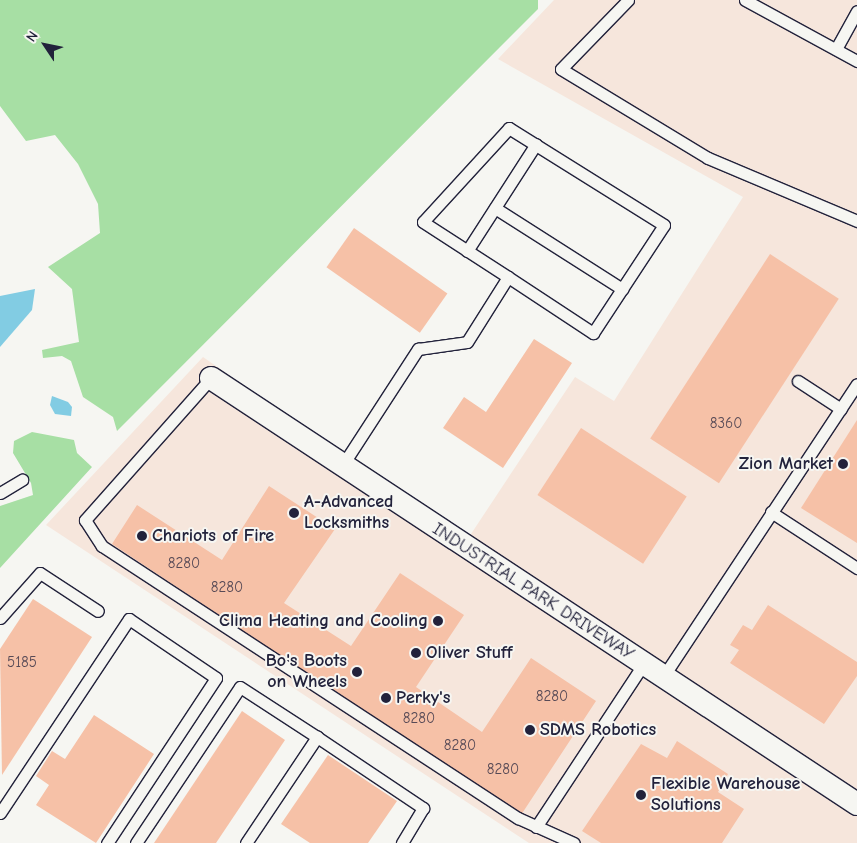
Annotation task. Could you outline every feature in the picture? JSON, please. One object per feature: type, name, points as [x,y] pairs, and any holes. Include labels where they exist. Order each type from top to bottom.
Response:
[{"type":"street","name":"INDUSTRIAL PARK DRIVEWAY","points":[[210,378],[857,804]]},
{"type":"lane","points":[[628,0],[561,69],[708,158],[857,222]]},
{"type":"lane","points":[[745,0],[857,61]]},
{"type":"lane","points":[[836,49],[857,11]]},
{"type":"lane","points":[[509,128],[536,144],[664,225],[593,333],[424,222],[509,128]]},
{"type":"lane","points":[[467,251],[536,144]]},
{"type":"lane","points":[[495,208],[622,289]]},
{"type":"lane","points":[[342,466],[418,349],[466,342],[508,277]]},
{"type":"lane","points":[[210,378],[85,520],[102,546],[536,828],[561,834],[574,843]]},
{"type":"lane","points":[[798,382],[840,409]]},
{"type":"lane","points":[[663,677],[857,384]]},
{"type":"lane","points":[[0,493],[22,480]]},
{"type":"lane","points":[[771,512],[857,568]]},
{"type":"lane","points":[[0,618],[40,573],[98,611]]},
{"type":"lane","points":[[0,813],[129,619],[216,678],[107,843]]},
{"type":"lane","points":[[536,828],[643,664]]},
{"type":"lane","points":[[136,843],[240,687],[423,808],[402,843]]},
{"type":"lane","points":[[248,842],[317,737]]},
{"type":"shaded area","points":[[554,0],[857,0],[857,843],[529,843],[46,525],[203,357],[467,540],[575,377],[614,401],[743,197],[498,59]]},
{"type":"green space","points":[[0,0],[538,0],[538,9],[117,431],[113,417],[83,397],[71,361],[62,356],[43,358],[42,350],[79,342],[72,289],[48,267],[100,233],[98,204],[78,164],[55,135],[26,141],[0,106]]},
{"type":"green space","points":[[32,432],[74,440],[77,453],[92,467],[0,568],[0,506],[33,495],[31,483],[13,453],[14,441]]},
{"type":"water","points":[[35,289],[32,310],[0,347],[0,296]]},
{"type":"water","points":[[52,396],[68,402],[72,407],[71,416],[55,414],[50,405]]},
{"type":"building","points":[[354,228],[447,293],[420,333],[326,267]]},
{"type":"building","points":[[770,254],[839,299],[719,483],[650,439]]},
{"type":"building","points":[[534,339],[572,363],[503,468],[443,428],[464,397],[486,412]]},
{"type":"building","name":"Zion Market","points":[[857,420],[857,543],[801,508]]},
{"type":"building","points":[[581,428],[687,497],[643,564],[537,495]]},
{"type":"building","points":[[269,486],[335,529],[284,603],[351,646],[400,573],[464,615],[416,687],[482,732],[531,658],[596,701],[521,815],[112,544],[137,505],[222,560]]},
{"type":"building","points":[[33,599],[92,637],[2,775],[0,649]]},
{"type":"building","points":[[768,605],[857,662],[857,676],[824,724],[730,663],[739,650],[730,645],[743,625],[752,630]]},
{"type":"building","points":[[242,711],[285,740],[216,843],[154,843]]},
{"type":"building","points":[[94,715],[154,754],[96,843],[36,805],[49,785],[36,776],[52,751],[65,759]]},
{"type":"building","points":[[677,741],[728,774],[718,792],[744,809],[722,843],[601,843],[582,831],[641,744],[667,758]]},
{"type":"building","points":[[328,755],[397,801],[368,843],[310,843],[281,824]]},
{"type":"place","name":"Zion Market","points":[[843,464]]},
{"type":"place","name":"A-Advanced Locksmiths","points":[[294,513]]},
{"type":"place","name":"Chariots of Fire","points":[[142,536]]},
{"type":"place","name":"Clima Heating and Cooling","points":[[438,621]]},
{"type":"place","name":"Oliver Stuff","points":[[416,653]]},
{"type":"place","name":"Bo's Boots on Wheels","points":[[357,672]]},
{"type":"place","name":"Perky's","points":[[386,698]]},
{"type":"place","name":"SDMS Robotics","points":[[530,730]]},
{"type":"place","name":"Flexible Warehouse Solutions","points":[[641,795]]}]
